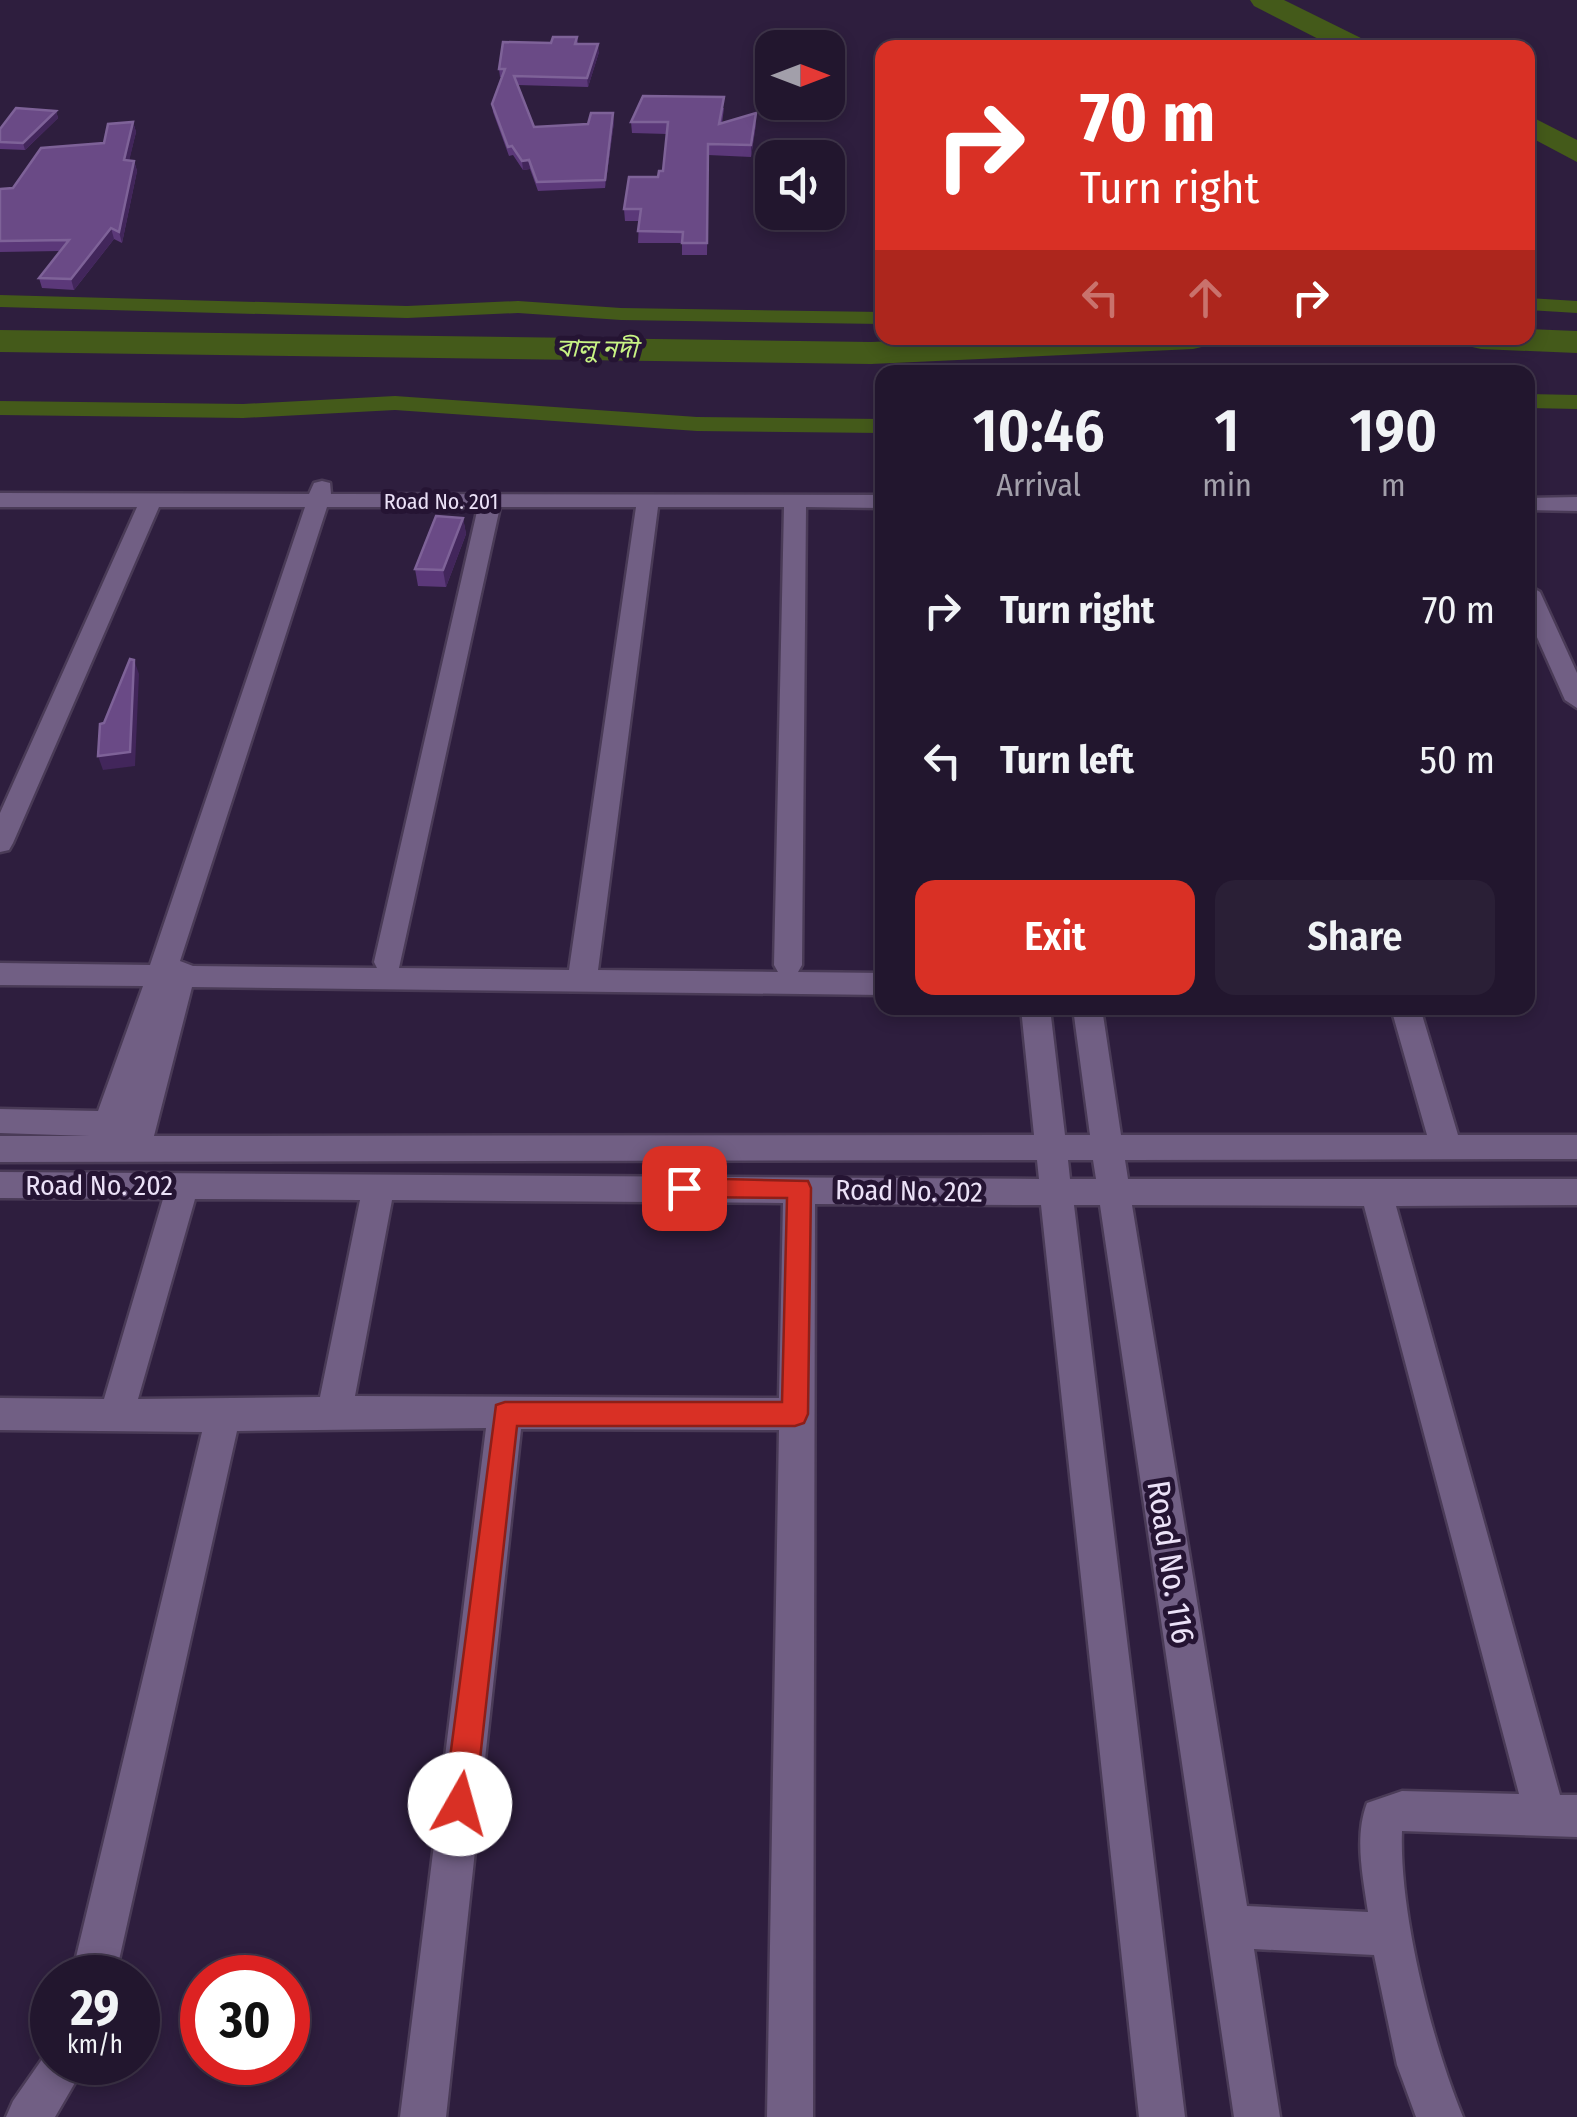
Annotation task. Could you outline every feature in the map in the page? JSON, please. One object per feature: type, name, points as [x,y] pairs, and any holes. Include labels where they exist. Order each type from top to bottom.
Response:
[{"type":"street","name":"Road No. 201","points":[[0,486],[490,501],[640,495]]},
{"type":"street","points":[[583,974],[640,495],[875,488]]},
{"type":"street","points":[[1535,489],[1577,489]]},
{"type":"street","name":"Road No. 201","points":[[0,500],[150,502],[327,494],[875,501]]},
{"type":"street","points":[[0,1121],[105,1137],[174,968],[327,494]]},
{"type":"street","points":[[388,962],[490,501]]},
{"type":"street","points":[[788,965],[795,501]]},
{"type":"street","points":[[0,844],[150,502]]},
{"type":"street","points":[[1535,504],[1577,504]]},
{"type":"street","points":[[1535,604],[1567,659],[1577,700]]},
{"type":"street","points":[[0,957],[174,968],[583,974],[875,984]]},
{"type":"street","points":[[0,974],[388,962],[583,974],[875,965]]},
{"type":"street","points":[[138,1137],[174,968]]},
{"type":"street","points":[[1036,1015],[1162,2117]]},
{"type":"street","name":"Road No. 116","points":[[1088,1015],[1111,1194],[1230,1926],[1257,2117]]},
{"type":"street","points":[[1407,1015],[1446,1148]]},
{"type":"street","name":"Road No. 202","points":[[0,1149],[105,1137],[1051,1149],[1577,1147]]},
{"type":"street","name":"Road No. 202","points":[[0,1185],[799,1188],[1056,1194],[1577,1192]]},
{"type":"street","points":[[117,1413],[183,1186]]},
{"type":"street","points":[[334,1412],[379,1186]]},
{"type":"street","points":[[790,2117],[799,1188]]},
{"type":"street","points":[[1378,1193],[1561,1815],[1402,1811],[1382,1818],[1379,1846],[1393,1935],[1423,2081],[1433,2110],[1440,2117]]},
{"type":"street","points":[[0,1414],[795,1414]]},
{"type":"street","points":[[423,2117],[505,1414]]},
{"type":"street","points":[[97,1955],[224,1416]]},
{"type":"street","points":[[1230,1926],[1393,1935]]},
{"type":"street","points":[[29,2117],[50,2085]]},
{"type":"building","points":[[553,37],[577,37],[575,44],[598,44],[587,78],[514,76],[534,127],[588,124],[591,113],[613,113],[605,180],[537,182],[529,160],[522,161],[512,146],[508,147],[492,104],[505,69],[499,69],[503,42],[551,43]]},
{"type":"building","points":[[643,96],[724,97],[719,124],[755,113],[751,145],[708,144],[707,243],[682,243],[683,232],[638,231],[641,209],[624,209],[629,177],[658,177],[659,171],[663,171],[668,122],[631,122]]},
{"type":"building","points":[[16,108],[56,111],[23,143],[0,142],[0,129]]},
{"type":"building","points":[[133,122],[124,160],[134,161],[119,232],[111,228],[71,279],[39,278],[69,240],[0,241],[0,189],[13,188],[41,148],[104,143],[108,124]]},
{"type":"building","points":[[436,516],[463,518],[443,570],[415,569]]},
{"type":"building","points":[[130,659],[134,660],[130,752],[98,756],[100,724],[104,723]]},
{"type":"waterway","points":[[1263,0],[1343,40]]},
{"type":"waterway","points":[[1535,128],[1577,153]]},
{"type":"waterway","points":[[0,301],[407,312],[518,307],[621,314],[875,318]]},
{"type":"waterway","points":[[1535,304],[1577,307]]},
{"type":"waterway","name":"বালু নদী","points":[[1535,340],[1577,342]]},
{"type":"waterway","name":"বালু নদী","points":[[0,341],[871,353],[1043,345]]},
{"type":"waterway","points":[[1535,401],[1577,402]]},
{"type":"waterway","points":[[0,408],[243,411],[395,403],[697,424],[875,426]]},
{"type":"route","points":[[460,1804],[505,1414],[795,1414],[799,1188],[684,1188]]}]
